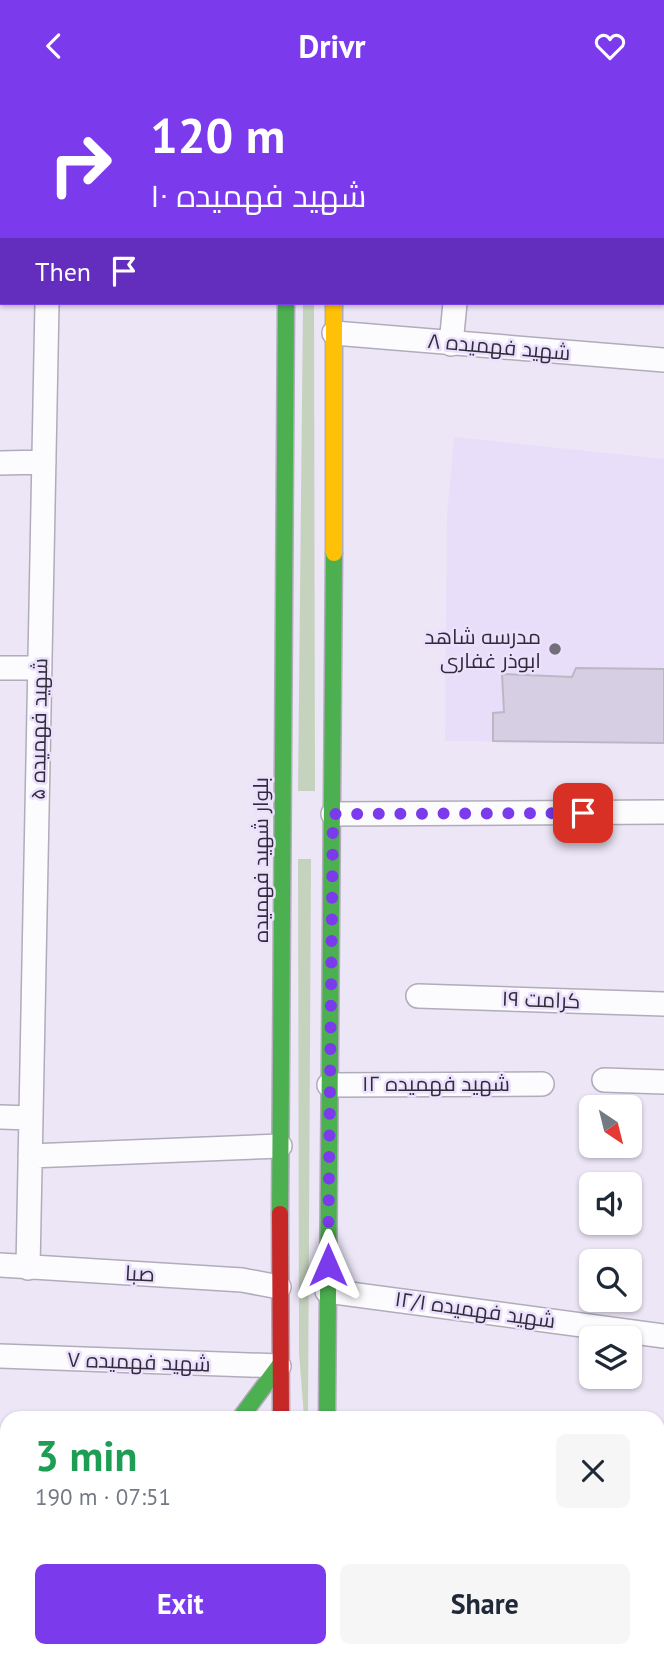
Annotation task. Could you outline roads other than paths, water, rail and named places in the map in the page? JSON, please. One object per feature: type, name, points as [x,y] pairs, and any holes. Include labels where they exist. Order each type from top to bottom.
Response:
[{"type":"main road","name":"بلوار شهید فهمیده","points":[[281,1411],[279,1287],[286,305]]},
{"type":"main road","points":[[327,1411],[333,814],[334,305]]},
{"type":"main road","points":[[245,1411],[279,1366]]},
{"type":"street","name":"شهید فهمیده ۵","points":[[28,1268],[47,305]]},
{"type":"street","points":[[451,344],[455,305]]},
{"type":"street","name":"شهید فهمیده ۸","points":[[334,334],[664,360]]},
{"type":"street","points":[[0,463],[44,462]]},
{"type":"street","points":[[0,668],[40,668]]},
{"type":"street","points":[[333,814],[664,812]]},
{"type":"street","name":"کرامت ۱۹","points":[[418,996],[664,1004]]},
{"type":"street","points":[[604,1080],[664,1082]]},
{"type":"street","name":"شهید فهمیده ۱۲","points":[[329,1085],[542,1084]]},
{"type":"street","points":[[0,1117],[31,1118]]},
{"type":"street","points":[[30,1156],[280,1146]]},
{"type":"street","name":"صبا","points":[[0,1265],[242,1280],[279,1287]]},
{"type":"street","name":"شهید فهمیده ۱۲/۱","points":[[327,1291],[664,1336]]},
{"type":"street","name":"شهید فهمیده ۷","points":[[0,1356],[279,1366]]},
{"type":"place","name":"مدرسه شاهد ابوذر غفاری","points":[[555,649]]}]
